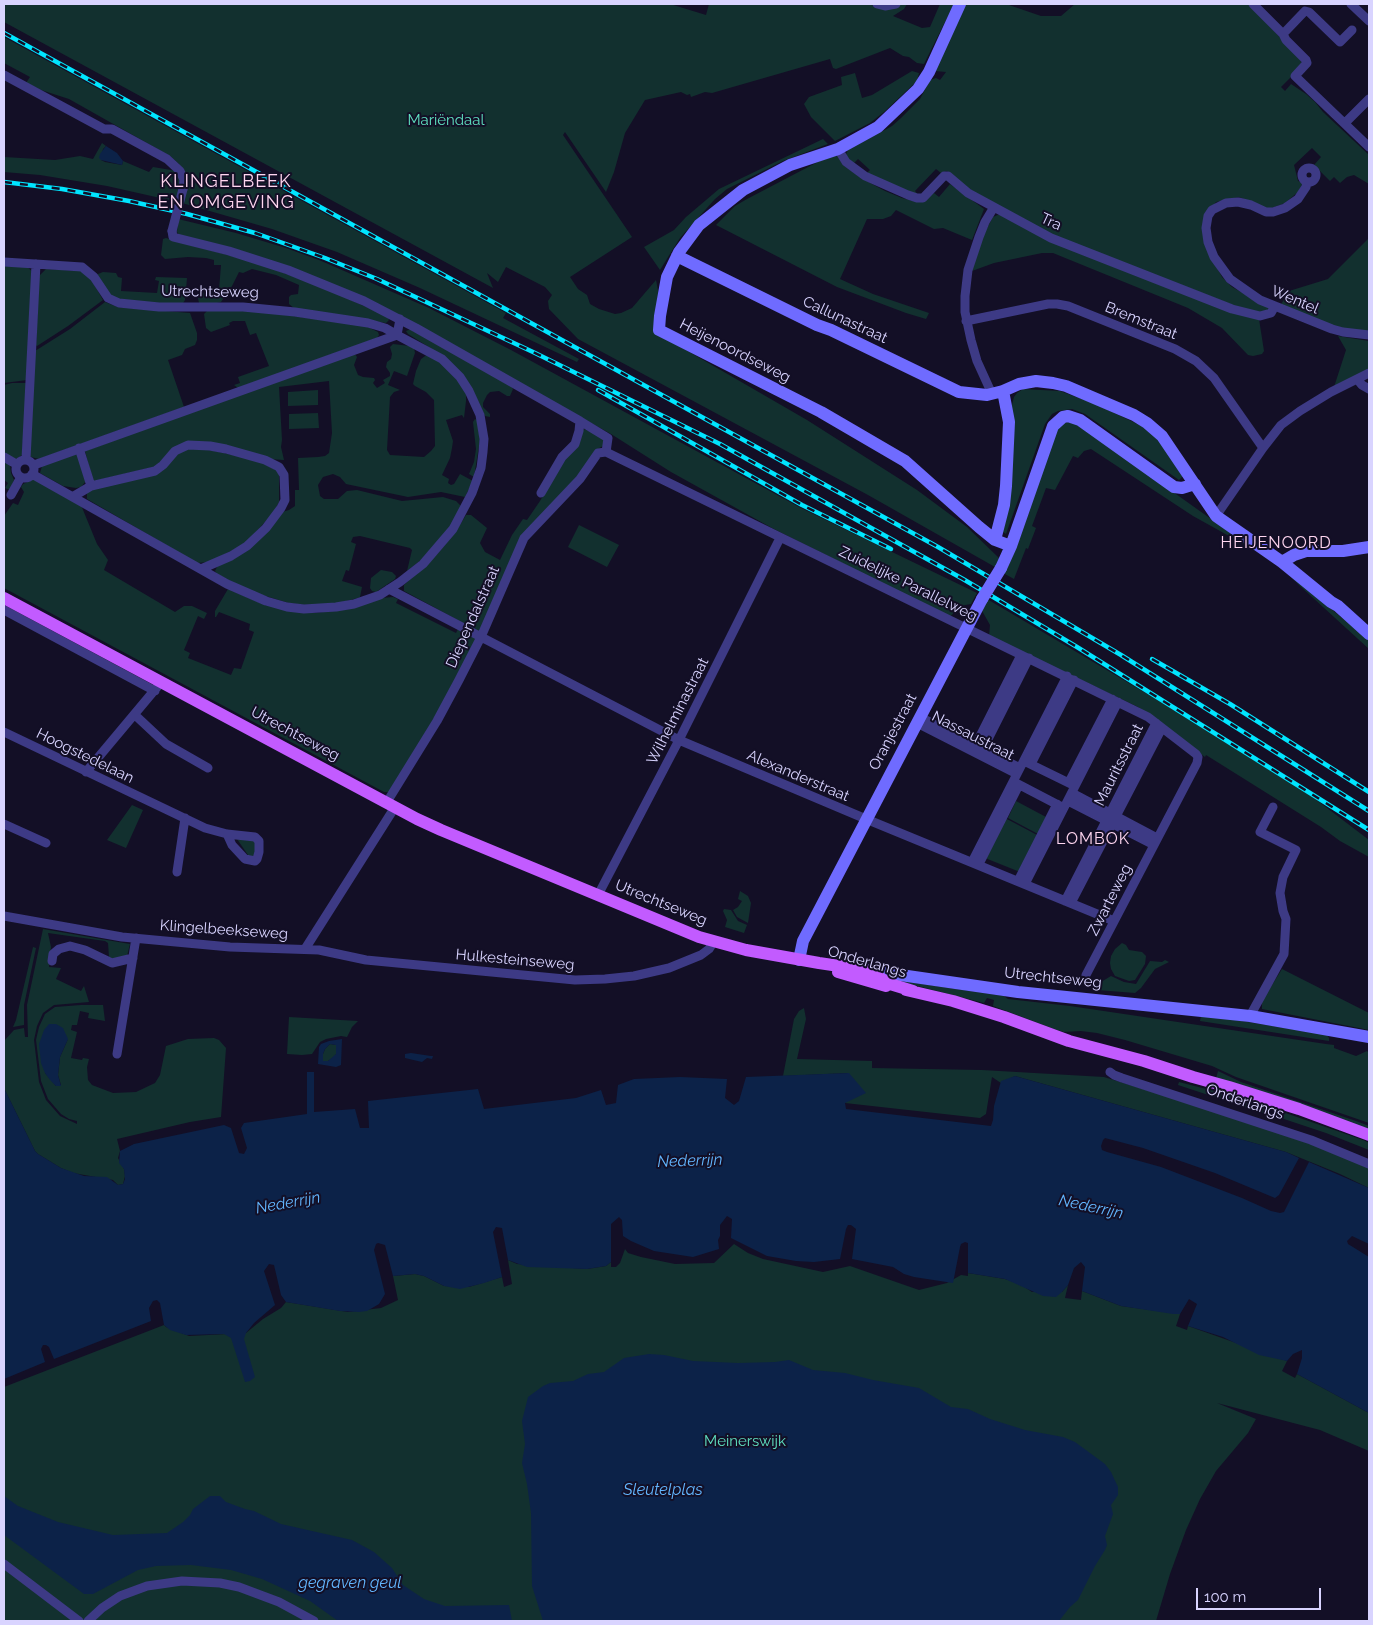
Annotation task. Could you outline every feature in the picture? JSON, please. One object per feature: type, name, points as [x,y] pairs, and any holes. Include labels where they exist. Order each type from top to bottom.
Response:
[{"type":"main road","name":"Utrechtseweg","points":[[4,598],[124,662],[158,686],[441,830],[714,941],[746,950],[866,970]]},
{"type":"main road","name":"Onderlangs","points":[[806,961],[872,983],[913,991]]},
{"type":"main road","name":"Onderlangs","points":[[866,970],[890,984],[970,1006],[1088,1046],[1142,1068],[1193,1077],[1299,1109],[1369,1135]]},
{"type":"street","points":[[877,4],[885,6],[896,4]]},
{"type":"street","name":"Heijenoordseweg","points":[[960,4],[929,72],[918,89],[878,127],[838,149],[790,165],[743,190],[700,225],[677,256],[667,276],[659,330],[821,412],[906,461],[995,540],[1011,546]]},
{"type":"street","points":[[1253,4],[1283,34],[1307,63],[1295,76],[1369,147]]},
{"type":"street","points":[[1351,4],[1369,21]]},
{"type":"street","points":[[1283,34],[1305,11],[1309,12],[1340,42],[1352,30]]},
{"type":"street","points":[[4,74],[104,129],[112,128],[176,166],[184,180],[172,237],[229,251],[288,270],[355,297],[400,319],[608,438],[602,453]]},
{"type":"street","points":[[1345,123],[1369,99]]},
{"type":"street","name":"Tra","points":[[838,149],[846,162],[865,176],[917,198],[923,198],[944,176],[948,176],[968,193],[1051,238],[1232,309],[1260,316],[1271,313],[1275,306]]},
{"type":"street","name":"Wentel","points":[[1307,182],[1298,199],[1285,208],[1273,212],[1266,212],[1251,205],[1238,202],[1226,203],[1212,210],[1206,222],[1208,242],[1214,257],[1230,279],[1260,300],[1332,329],[1369,335]]},
{"type":"street","points":[[994,207],[985,222],[968,270],[965,296],[966,320],[977,361],[997,393],[1009,422],[1004,505],[995,540]]},
{"type":"street","name":"Callunastraat","points":[[677,256],[959,392],[974,395],[997,393]]},
{"type":"street","name":"Utrechtseweg","points":[[4,262],[82,267],[94,277],[108,298],[132,306],[175,308],[243,307],[295,312],[368,323],[385,328],[442,359],[460,377],[474,399],[480,415],[484,439],[481,468],[472,493],[453,529],[422,564],[389,589],[354,604],[329,608],[296,608],[277,605],[227,584],[74,496],[31,466]]},
{"type":"street","points":[[16,464],[16,472],[21,477],[27,478],[31,466],[36,264]]},
{"type":"street","name":"Bremstraat","points":[[966,320],[1048,304],[1057,304],[1068,306],[1175,350],[1196,361],[1214,378],[1263,448]]},
{"type":"street","points":[[31,466],[397,335],[400,319]]},
{"type":"street","points":[[1216,516],[1263,448],[1281,426],[1300,411],[1369,373]]},
{"type":"street","points":[[1357,379],[1369,389]]},
{"type":"street","points":[[997,393],[1019,384],[1036,381],[1053,383],[1066,386],[1134,415],[1147,423],[1162,436],[1216,516],[1282,562],[1338,606],[1369,634]]},
{"type":"street","name":"Oranjestraat","points":[[806,961],[803,941],[966,628],[1001,568],[1011,546],[1053,426],[1063,417],[1068,416],[1080,420],[1174,487],[1182,488],[1195,484]]},
{"type":"street","points":[[541,493],[562,457],[574,444],[579,431],[580,421]]},
{"type":"street","points":[[74,496],[91,486],[155,471],[175,451],[188,444],[226,449],[265,460],[279,467],[284,475],[285,500],[266,528],[247,546],[231,556],[201,569]]},
{"type":"street","points":[[79,448],[91,486]]},
{"type":"street","name":"Zuidelijke Parallelweg","points":[[602,453],[1148,717],[1198,757]]},
{"type":"street","name":"Diependalstraat","points":[[391,804],[481,637],[524,538],[580,480],[602,453]]},
{"type":"street","points":[[4,457],[16,464]]},
{"type":"street","points":[[16,464],[21,460],[31,466]]},
{"type":"street","points":[[11,495],[21,477]]},
{"type":"street","name":"Wilhelminastraat","points":[[598,895],[679,740],[780,538]]},
{"type":"street","points":[[1282,562],[1294,554],[1306,551],[1343,551],[1369,547]]},
{"type":"street","name":"Alexanderstraat","points":[[389,589],[679,740],[866,820],[1114,921]]},
{"type":"street","name":"Utrechtseweg","points":[[4,610],[158,686]]},
{"type":"street","points":[[978,750],[1025,657]]},
{"type":"street","points":[[975,863],[1070,678]]},
{"type":"street","points":[[86,772],[158,686]]},
{"type":"street","points":[[1022,883],[1115,701]]},
{"type":"street","points":[[135,715],[166,744],[208,768]]},
{"type":"street","name":"Nassaustraat","points":[[918,720],[1155,842]]},
{"type":"street","name":"Mauritsstraat","points":[[1068,902],[1159,725]]},
{"type":"street","name":"Hoogstedelaan","points":[[4,732],[205,828],[226,834]]},
{"type":"street","name":"Zwarteweg","points":[[1086,975],[1198,757]]},
{"type":"street","name":"Nassaustraat","points":[[1021,772],[1067,796]]},
{"type":"street","name":"Klingelbeekseweg","points":[[4,916],[107,935],[230,947],[305,949],[391,804]]},
{"type":"street","points":[[1250,1016],[1284,954],[1286,919],[1280,893],[1283,877],[1296,850],[1260,832],[1273,807]]},
{"type":"street","points":[[177,872],[185,818]]},
{"type":"street","points":[[4,824],[46,844]]},
{"type":"street","points":[[118,1054],[136,938]]},
{"type":"street","name":"Hulkesteinseweg","points":[[305,949],[366,960],[591,980],[634,976],[669,968],[701,955],[709,949],[714,941]]},
{"type":"street","points":[[52,961],[53,954],[59,949],[70,946],[84,950],[112,963],[133,958]]},
{"type":"street","name":"Utrechtseweg","points":[[866,970],[1018,992],[1250,1016],[1369,1037]]},
{"type":"street","name":"Onderlangs","points":[[1110,1072],[1122,1078],[1311,1140],[1369,1164]]},
{"type":"street","points":[[4,1564],[78,1621]]},
{"type":"street","points":[[88,1621],[102,1608],[120,1596],[147,1586],[182,1581],[220,1583],[239,1588],[279,1602],[314,1621]]},
{"type":"green space","name":"Mariëndaal","points":[[4,4],[670,4],[706,15],[709,4],[868,4],[885,9],[907,4],[904,9],[893,16],[922,28],[930,27],[940,4],[954,4],[924,64],[917,63],[890,48],[836,69],[833,68],[830,59],[712,93],[705,92],[691,97],[690,94],[687,95],[681,92],[645,100],[625,133],[606,192],[565,132],[563,135],[632,237],[570,277],[578,289],[587,295],[590,304],[615,314],[632,308],[656,280],[658,290],[657,326],[660,335],[807,420],[917,490],[967,527],[1000,559],[995,567],[868,495],[578,339],[549,309],[548,301],[552,295],[545,287],[506,267],[498,282],[487,273],[493,288],[4,22]]},
{"type":"green space","points":[[965,4],[1006,4],[1041,16],[1061,16],[1075,4],[1249,4],[1299,58],[1303,65],[1281,87],[1285,91],[1291,84],[1306,94],[1369,155],[1369,184],[1354,175],[1347,177],[1340,183],[1334,177],[1330,181],[1314,165],[1321,157],[1312,148],[1294,165],[1298,181],[1303,183],[1298,192],[1285,203],[1272,208],[1266,208],[1239,197],[1216,202],[1208,213],[1214,262],[1222,277],[1232,287],[1270,308],[1260,313],[1243,309],[1045,232],[969,189],[947,171],[941,173],[936,169],[915,191],[919,196],[866,174],[870,170],[858,159],[853,164],[846,154],[848,150],[892,126],[920,99],[930,80],[936,78],[940,80],[946,72],[935,71]]},
{"type":"green space","points":[[4,37],[506,313],[503,318],[579,359],[577,362],[420,288],[337,252],[272,229],[182,203],[179,164],[170,156],[69,99],[26,83],[30,77],[4,63]]},
{"type":"green space","points":[[912,71],[919,73],[917,81],[884,112],[870,123],[835,141],[811,117],[804,104],[809,97],[842,85],[841,77],[855,73],[862,98],[872,95]]},
{"type":"green space","points":[[823,139],[828,144],[783,161],[727,189],[715,199],[680,238],[660,270],[644,247],[674,230],[686,217],[719,189]]},
{"type":"green space","points":[[102,143],[106,146],[103,149],[101,160],[105,162],[122,165],[123,161],[149,172],[153,167],[177,171],[180,176],[178,202],[107,186],[40,175],[4,172],[4,157],[55,160],[80,156],[93,159]]},
{"type":"green space","points":[[833,154],[838,157],[843,165],[861,178],[902,198],[913,201],[934,193],[939,197],[950,184],[984,209],[972,240],[943,228],[934,229],[896,210],[891,216],[883,219],[867,219],[840,279],[873,294],[929,313],[926,319],[837,287],[716,225],[735,206]]},
{"type":"green space","points":[[1000,214],[1259,319],[1264,351],[1262,354],[1248,355],[1222,328],[1188,308],[1053,253],[1042,253],[994,263],[972,271],[981,239],[993,217]]},
{"type":"green space","points":[[178,219],[236,233],[286,248],[319,260],[429,308],[511,350],[801,508],[977,593],[971,604],[960,606],[950,617],[772,528],[671,472],[611,434],[365,298],[180,236],[177,232]]},
{"type":"green space","points":[[166,238],[257,263],[327,289],[388,317],[389,320],[386,323],[295,309],[289,304],[289,297],[298,294],[299,285],[276,275],[252,269],[243,273],[239,272],[221,302],[199,303],[198,298],[207,289],[219,290],[221,265],[214,265],[214,260],[206,258],[165,259],[161,255],[163,239]]},
{"type":"green space","points":[[1369,238],[1369,333],[1331,326],[1280,306],[1289,291],[1328,279]]},
{"type":"green space","points":[[4,266],[27,267],[32,271],[27,380],[4,383]]},
{"type":"green space","points":[[46,269],[81,271],[90,277],[103,300],[37,346],[39,276]]},
{"type":"green space","points":[[103,272],[116,273],[118,277],[122,278],[121,291],[157,293],[159,281],[155,280],[156,277],[187,278],[185,300],[182,305],[120,300],[108,294],[97,277],[98,274]]},
{"type":"green space","points":[[105,302],[118,307],[190,313],[197,333],[195,345],[185,349],[182,355],[168,360],[184,407],[39,459],[31,457],[35,351],[70,329]]},
{"type":"green space","points":[[243,310],[366,326],[378,332],[379,335],[377,338],[238,388],[234,385],[240,383],[238,377],[269,366],[256,333],[250,335],[245,321],[233,321],[229,323],[230,325],[211,332],[206,328],[204,314],[207,311]]},
{"type":"green space","points":[[411,329],[511,386],[513,389],[510,396],[499,391],[490,392],[483,403],[483,407],[490,414],[490,417],[485,416],[476,397],[432,349],[408,334],[406,331]]},
{"type":"green space","points":[[1338,336],[1369,341],[1369,370],[1334,387],[1346,350]]},
{"type":"green space","points":[[393,344],[410,346],[414,348],[415,353],[407,376],[394,371],[388,385],[400,390],[394,392],[390,397],[387,450],[390,455],[424,457],[435,446],[434,400],[426,392],[413,384],[421,359],[428,354],[440,362],[460,383],[466,393],[464,418],[462,415],[446,420],[453,441],[450,458],[442,475],[449,479],[448,483],[451,485],[454,484],[460,474],[473,481],[465,497],[441,492],[408,497],[346,484],[340,477],[333,474],[323,477],[318,485],[320,496],[324,499],[338,499],[347,491],[357,490],[402,501],[443,497],[456,501],[461,506],[450,527],[421,560],[407,571],[412,550],[410,548],[360,536],[353,537],[351,542],[356,544],[349,571],[346,570],[342,581],[362,587],[360,597],[358,598],[335,604],[305,605],[289,603],[252,592],[217,574],[215,571],[217,567],[282,512],[295,506],[295,490],[299,490],[298,458],[325,456],[329,453],[332,433],[329,381],[279,387],[281,447],[284,460],[269,459],[196,442],[158,466],[94,481],[92,478],[85,451],[354,353],[357,357],[354,365],[358,375],[374,378],[373,383],[377,388],[385,383],[383,380],[390,376],[386,367],[387,362],[391,359],[390,347]]},
{"type":"green space","points":[[27,383],[22,455],[16,459],[4,453],[4,385]]},
{"type":"green space","points":[[1023,389],[1060,391],[1093,403],[1146,428],[1159,440],[1184,475],[1179,480],[1085,414],[1072,409],[1058,411],[1052,414],[1045,424],[1006,534],[1003,532],[1011,409],[1014,397]]},
{"type":"green space","points":[[318,390],[318,405],[288,406],[288,392]]},
{"type":"green space","points":[[318,413],[319,428],[289,429],[289,414]]},
{"type":"green space","points":[[475,419],[477,420],[480,440],[474,477],[469,474],[474,462],[476,449],[473,422]]},
{"type":"green space","points":[[1071,422],[1079,425],[1256,551],[1193,516],[1091,449],[1084,451],[1078,458],[1073,456],[1055,490],[1046,488],[1032,526],[1036,528],[1014,579],[1003,573],[1055,427],[1062,423]]},
{"type":"green space","points":[[584,429],[603,437],[603,446],[596,450],[585,468],[530,527],[480,632],[404,591],[404,585],[438,553],[466,515],[471,515],[487,528],[480,543],[485,552],[500,560],[512,535],[523,519],[527,520],[540,501],[564,458]]},
{"type":"green space","points":[[195,447],[257,460],[276,470],[279,474],[279,502],[274,512],[245,544],[209,562],[197,563],[87,499],[87,492],[91,489],[144,477],[177,453]]},
{"type":"green space","points":[[76,454],[79,457],[86,481],[81,487],[63,486],[40,473],[42,466]]},
{"type":"green space","points":[[4,461],[10,465],[14,480],[10,490],[5,488],[8,483],[4,480]]},
{"type":"green space","points":[[34,479],[81,505],[97,544],[108,560],[104,570],[175,612],[184,606],[192,606],[207,613],[204,619],[198,616],[184,650],[190,653],[188,658],[231,675],[234,668],[241,669],[254,632],[249,630],[250,624],[219,612],[215,617],[215,611],[228,589],[265,605],[315,613],[349,609],[381,598],[393,597],[398,599],[396,603],[456,633],[458,629],[475,638],[476,640],[435,719],[389,792],[384,792],[4,588],[4,516],[13,503],[18,505],[24,492],[21,487],[23,484]]},
{"type":"green space","points":[[579,525],[619,545],[607,567],[568,547]]},
{"type":"green space","points":[[381,570],[392,572],[396,576],[395,579],[376,592],[372,591],[370,588],[371,578]]},
{"type":"green space","points":[[1286,572],[1369,640],[1369,649],[1300,586]]},
{"type":"green space","points":[[987,599],[1149,695],[1310,795],[1369,840],[1369,857],[1340,841],[1321,827],[1206,755],[1205,757],[1138,707],[989,636],[990,625],[981,609]]},
{"type":"green space","points":[[1016,801],[1046,817],[1038,834],[1008,818]]},
{"type":"green space","points":[[132,805],[143,810],[126,848],[107,840]]},
{"type":"green space","points":[[1005,818],[1039,836],[1020,872],[985,858]]},
{"type":"green space","points":[[237,839],[256,841],[253,857],[248,855]]},
{"type":"green space","points":[[740,891],[748,896],[751,903],[748,923],[737,917],[733,910],[742,901],[738,899]]},
{"type":"green space","points":[[724,909],[731,910],[738,921],[747,925],[744,933],[725,927],[727,920]]},
{"type":"green space","points":[[43,929],[130,944],[127,956],[113,960],[109,957],[108,943],[105,941],[48,933],[51,947],[49,967],[61,968],[56,979],[81,991],[84,986],[89,1002],[54,1005],[43,1013],[37,1026],[34,1040],[39,1082],[46,1100],[60,1116],[77,1124],[77,1121],[61,1114],[48,1099],[41,1081],[36,1040],[45,1014],[55,1007],[103,1005],[105,1021],[88,1018],[89,1013],[80,1011],[77,1025],[72,1025],[71,1030],[77,1032],[71,1058],[89,1059],[87,1067],[88,1080],[92,1085],[113,1093],[136,1092],[155,1083],[160,1075],[166,1046],[188,1039],[214,1038],[219,1040],[226,1048],[221,1117],[190,1122],[117,1139],[120,1151],[118,1158],[124,1169],[125,1176],[123,1184],[118,1185],[113,1180],[73,1173],[61,1168],[35,1151],[4,1088],[4,1041],[14,1030],[24,1028],[25,1037],[28,1037],[27,1005]],"holes":[[[68,1039],[60,1057],[58,1075],[61,1085],[56,1086],[45,1073]]]},
{"type":"green space","points":[[1122,943],[1129,950],[1142,952],[1146,956],[1145,964],[1135,980],[1129,981],[1115,976],[1111,969],[1111,956]]},
{"type":"green space","points":[[33,947],[36,948],[24,1005],[24,1025],[13,1027],[16,1020]]},
{"type":"green space","points":[[1165,960],[1169,962],[1155,969],[1135,993],[1097,990],[1095,988],[1111,976],[1124,982],[1136,984],[1150,961],[1162,962]]},
{"type":"green space","points":[[1282,969],[1369,1013],[1369,1030],[1262,1009],[1262,1001]]},
{"type":"green space","points":[[894,980],[1004,996],[1008,999],[1070,1006],[1334,1045],[1334,1048],[1356,1056],[1367,1051],[1369,1053],[1369,1123],[1236,1077],[1212,1066],[1125,1040],[1097,1033],[1057,1030],[993,1006],[994,1000],[987,998],[984,1003]]},
{"type":"green space","points":[[804,1008],[806,1019],[797,1059],[872,1061],[872,1068],[982,1070],[1104,1077],[1320,1147],[1369,1168],[1369,1188],[1286,1152],[1015,1076],[1001,1083],[992,1077],[986,1114],[980,1118],[845,1103],[849,1073],[783,1076],[794,1019],[799,1011]]},
{"type":"green space","points":[[1201,1016],[1327,1035],[1329,1041],[1200,1021]]},
{"type":"green space","points":[[289,1017],[358,1021],[352,1027],[347,1037],[341,1036],[326,1039],[320,1042],[312,1054],[302,1055],[287,1054]]},
{"type":"green space","points":[[330,1044],[336,1045],[337,1052],[328,1061],[323,1061],[325,1049]]},
{"type":"green space","points":[[1218,1071],[1241,1082],[1369,1126],[1369,1130],[1216,1079]]},
{"type":"green space","points":[[1179,1082],[1271,1108],[1269,1115],[1178,1085]]},
{"type":"green space","points":[[1277,1110],[1363,1140],[1369,1143],[1369,1150],[1275,1116]]},
{"type":"green space","name":"Meinerswijk","points":[[734,1244],[748,1253],[763,1259],[823,1272],[850,1266],[919,1290],[947,1283],[961,1275],[968,1276],[968,1273],[1005,1279],[1020,1284],[1032,1292],[1062,1292],[1068,1285],[1065,1298],[1081,1300],[1082,1291],[1121,1306],[1180,1314],[1176,1326],[1187,1330],[1188,1326],[1287,1361],[1282,1371],[1295,1378],[1297,1374],[1369,1413],[1369,1451],[1320,1430],[1217,1403],[1256,1419],[1248,1433],[1216,1471],[1200,1499],[1170,1574],[1156,1621],[4,1621],[4,1387],[164,1325],[189,1336],[246,1333],[263,1319],[281,1308],[286,1302],[348,1312],[381,1308],[398,1300],[393,1276],[415,1274],[424,1276],[444,1286],[469,1287],[502,1277],[504,1287],[512,1284],[508,1260],[517,1264],[587,1269],[606,1266],[611,1262],[611,1267],[616,1267],[620,1263],[625,1249],[628,1253],[641,1257],[675,1264],[714,1263]]},
{"type":"water","points":[[106,146],[117,153],[123,161],[122,165],[99,158]]},
{"type":"water","points":[[49,1024],[56,1024],[63,1028],[68,1039],[60,1057],[58,1075],[61,1086],[56,1086],[50,1080],[41,1063],[39,1044],[44,1030]]},
{"type":"water","points":[[342,1039],[341,1065],[336,1067],[318,1064],[319,1047],[321,1044]],"holes":[[[330,1044],[336,1045],[336,1054],[328,1061],[323,1061],[325,1049]]]},
{"type":"water","points":[[405,1054],[433,1056],[432,1059],[427,1058],[422,1062],[405,1058]]},
{"type":"water","name":"Nederrijn","points":[[307,1072],[314,1072],[314,1112],[355,1109],[360,1128],[369,1128],[368,1101],[478,1089],[484,1109],[576,1098],[601,1090],[606,1105],[616,1103],[618,1085],[634,1079],[680,1077],[727,1079],[725,1098],[734,1105],[739,1101],[746,1077],[849,1073],[866,1093],[845,1103],[846,1109],[991,1126],[1001,1081],[1015,1076],[1286,1152],[1299,1158],[1279,1195],[1275,1198],[1215,1173],[1143,1148],[1105,1138],[1101,1146],[1102,1150],[1107,1152],[1161,1167],[1280,1213],[1284,1212],[1309,1162],[1369,1188],[1369,1244],[1352,1236],[1347,1241],[1348,1244],[1369,1257],[1369,1413],[1297,1374],[1302,1358],[1302,1350],[1293,1354],[1287,1361],[1259,1355],[1223,1337],[1188,1326],[1197,1304],[1189,1299],[1180,1314],[1173,1314],[1121,1306],[1082,1291],[1085,1267],[1081,1262],[1074,1268],[1068,1285],[1062,1292],[1056,1297],[1043,1296],[1005,1279],[968,1273],[968,1243],[965,1242],[960,1247],[953,1283],[914,1277],[904,1274],[893,1267],[852,1259],[856,1229],[851,1225],[848,1225],[846,1229],[840,1259],[814,1262],[767,1256],[731,1238],[732,1219],[727,1216],[720,1225],[719,1249],[693,1257],[654,1251],[631,1241],[623,1236],[622,1220],[619,1217],[611,1224],[611,1262],[606,1266],[587,1269],[527,1267],[508,1260],[502,1228],[496,1227],[493,1232],[502,1277],[460,1289],[444,1286],[424,1276],[415,1274],[393,1276],[385,1245],[378,1243],[374,1250],[385,1294],[379,1304],[367,1311],[359,1312],[340,1311],[286,1302],[281,1295],[274,1265],[269,1264],[264,1271],[275,1305],[254,1323],[244,1339],[255,1377],[250,1381],[245,1382],[231,1338],[224,1334],[186,1335],[170,1330],[164,1325],[160,1303],[157,1300],[153,1301],[149,1308],[151,1321],[54,1359],[49,1347],[43,1345],[41,1349],[45,1362],[4,1379],[4,1088],[38,1154],[61,1168],[84,1176],[107,1177],[118,1185],[123,1184],[125,1179],[124,1169],[119,1163],[120,1151],[134,1144],[224,1125],[231,1128],[239,1153],[244,1154],[247,1148],[241,1128],[244,1123],[307,1114]]},
{"type":"water","name":"Sleutelplas","points":[[649,1354],[693,1361],[738,1363],[789,1360],[813,1370],[845,1373],[919,1388],[951,1407],[968,1409],[990,1419],[1025,1430],[1063,1437],[1075,1442],[1105,1464],[1118,1487],[1118,1495],[1111,1505],[1113,1514],[1105,1536],[1107,1545],[1105,1550],[1078,1600],[1059,1621],[543,1621],[532,1586],[531,1513],[522,1463],[525,1444],[522,1421],[528,1397],[550,1383],[573,1381],[588,1374],[604,1372],[624,1358]]},
{"type":"water","name":"gegraven geul","points":[[4,1496],[18,1506],[58,1522],[113,1535],[167,1533],[183,1522],[193,1509],[210,1496],[220,1496],[226,1502],[254,1511],[281,1524],[352,1540],[374,1552],[392,1568],[403,1585],[424,1599],[445,1606],[509,1605],[512,1621],[338,1621],[310,1601],[262,1579],[231,1570],[191,1565],[156,1566],[138,1570],[93,1594],[84,1594],[4,1535]]},
{"type":"railway","points":[[4,33],[938,547],[1121,655],[1369,811]]},
{"type":"railway","points":[[4,182],[62,189],[129,201],[187,214],[255,233],[377,279],[533,352],[720,444],[963,579],[1077,647],[1369,830]]},
{"type":"railway","points":[[598,390],[802,505],[891,549]]},
{"type":"railway","points":[[1152,659],[1230,704],[1369,792]]},
{"type":"district","name":"KLINGELBEEK EN OMGEVING","points":[[226,192]]},
{"type":"district","name":"HEIJENOORD","points":[[1276,543]]},
{"type":"district","name":"LOMBOK","points":[[1093,839]]}]
